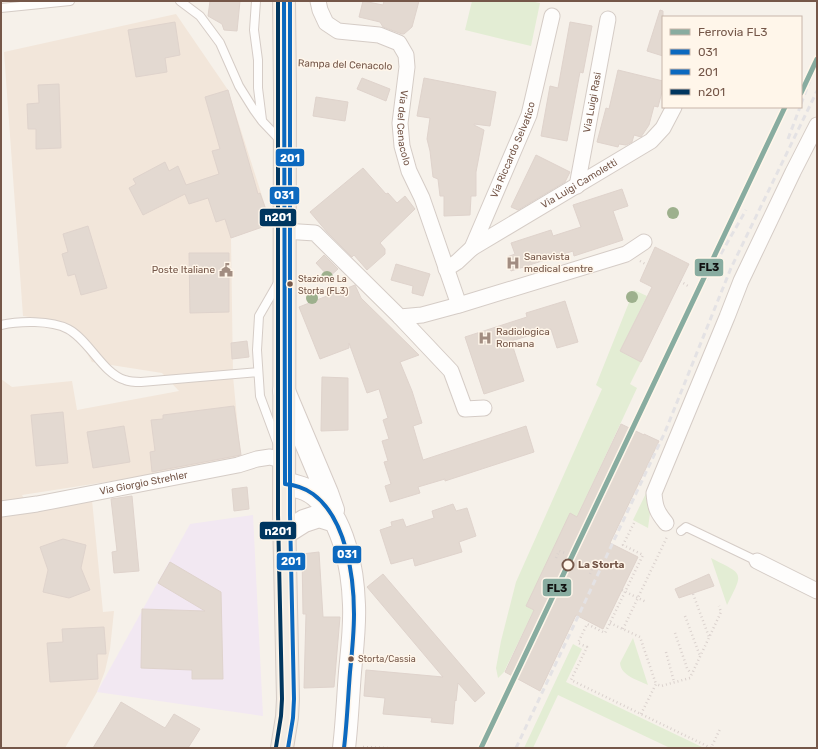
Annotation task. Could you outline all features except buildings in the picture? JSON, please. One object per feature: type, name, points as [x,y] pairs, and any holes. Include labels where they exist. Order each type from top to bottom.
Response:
[{"type":"main road","points":[[282,748],[288,703],[284,390],[284,1]]},
{"type":"main road","points":[[284,390],[327,493],[350,566],[354,607],[353,747]]},
{"type":"main road","points":[[285,461],[310,463],[317,470]]},
{"type":"main road","points":[[285,484],[316,495],[335,521]]},
{"type":"main road","points":[[285,533],[304,522],[320,516],[335,521]]},
{"type":"street","name":"Via del Cenacolo","points":[[318,1],[320,10],[326,22],[338,32],[379,35],[399,43],[406,55],[407,67],[400,123],[402,146],[409,170],[422,198],[459,306]]},
{"type":"street","name":"Via Riccardo Selvatico","points":[[446,269],[457,262],[472,248],[529,116],[552,16]]},
{"type":"street","name":"Via Luigi Rasi","points":[[577,186],[608,19]]},
{"type":"street","name":"Via Luigi Camoletti","points":[[472,248],[651,141],[663,128],[673,108]]},
{"type":"street","points":[[668,528],[655,507],[654,493],[741,281],[817,125]]},
{"type":"street","points":[[284,231],[315,233],[400,317],[451,371],[465,409],[484,408]]},
{"type":"street","points":[[400,317],[422,315],[459,306],[626,254],[644,242]]},
{"type":"street","name":"Via Giorgio Strehler","points":[[1,509],[37,504],[238,465],[263,458],[270,457],[285,461]]},
{"type":"street","points":[[757,561],[817,591]]},
{"type":"lane","points":[[1,8],[70,1]]},
{"type":"lane","points":[[180,1],[200,16],[220,44],[239,86],[262,121],[284,144]]},
{"type":"lane","points":[[256,1],[254,30],[258,60],[258,88],[262,121]]},
{"type":"lane","points":[[284,270],[274,292],[259,316],[257,350],[260,396],[269,424],[285,461]]},
{"type":"lane","points":[[1,325],[14,322],[55,324],[69,329],[114,375],[125,380],[141,382],[258,372]]},
{"type":"lane","points":[[681,531],[686,527],[757,561]]},
{"type":"path","name":"Rampa del Cenacolo","points":[[284,63],[407,67]]},
{"type":"path","points":[[680,281],[688,286]]},
{"type":"path","points":[[634,523],[624,545],[642,555],[624,590],[605,633],[587,624],[578,643],[587,647],[571,680],[711,748],[720,729]]},
{"type":"path","points":[[623,629],[668,528]]},
{"type":"path","points":[[556,558],[559,551],[565,553]]},
{"type":"path","points":[[590,564],[593,566],[590,574]]},
{"type":"path","points":[[624,590],[646,602]]},
{"type":"path","points":[[693,594],[710,637]]},
{"type":"path","points":[[656,684],[661,686],[690,678],[721,612],[719,606]]},
{"type":"path","points":[[685,616],[700,656]]},
{"type":"path","points":[[610,623],[640,637],[656,684],[641,714]]},
{"type":"path","points":[[675,633],[687,668],[691,675]]},
{"type":"path","points":[[666,652],[674,682]]},
{"type":"path","points":[[353,747],[390,748]]},
{"type":"shaded area","points":[[176,14],[228,90],[271,224],[231,238],[233,376],[241,461],[22,495],[31,512],[92,500],[103,612],[114,611],[110,649],[105,671],[97,692],[65,748],[1,748],[1,379],[12,387],[72,381],[77,410],[179,391],[162,373],[92,362],[70,324],[23,316],[4,52]]},
{"type":"shaded area","points":[[253,515],[263,716],[97,692],[190,524]]},
{"type":"green space","points":[[472,1],[530,1],[540,3],[531,46],[465,30]]},
{"type":"green space","points":[[634,290],[647,296],[620,351],[641,362],[630,384],[637,388],[577,517],[570,514],[526,606],[534,610],[504,672],[498,678],[496,668],[501,641],[516,582],[602,389],[596,385]]},
{"type":"green space","points":[[651,483],[649,498],[650,513],[648,528],[633,520]]},
{"type":"green space","points":[[711,558],[735,571],[738,575],[736,586],[727,605]]},
{"type":"green space","points":[[633,638],[648,685],[631,677],[623,671],[621,667],[620,663]]},
{"type":"green space","points":[[573,644],[582,649],[566,682],[702,748],[670,748],[558,695],[533,748],[524,748]]},
{"type":"railway","points":[[802,101],[817,61]]},
{"type":"railway","points":[[516,748],[665,432],[731,268],[817,91]]},
{"type":"railway","points":[[788,139],[800,108]]},
{"type":"railway","points":[[691,306],[746,210]]},
{"type":"rail line","name":"FL3","points":[[802,91],[817,59]]},
{"type":"rail line","name":"FL3","points":[[481,748],[785,108]]},
{"type":"transit line","name":"n201","points":[[276,747],[282,699],[278,515],[278,1]]},
{"type":"transit line","name":"031","points":[[284,1],[285,484],[307,490],[324,504],[340,532],[350,566],[354,599],[354,621],[344,748]]},
{"type":"transit line","name":"201","points":[[288,748],[293,718],[294,699],[290,515],[290,1]]},
{"type":"place","name":"Sanavista medical centre","points":[[513,263]]},
{"type":"place","name":"Poste Italiane","points":[[226,270]]},
{"type":"place","name":"Stazione La Storta (FL3)","points":[[290,284]]},
{"type":"place","name":"Radiologica Romana","points":[[485,338]]},
{"type":"place","name":"La Storta","points":[[568,565]]},
{"type":"place","name":"Storta/Cassia","points":[[351,659]]}]
